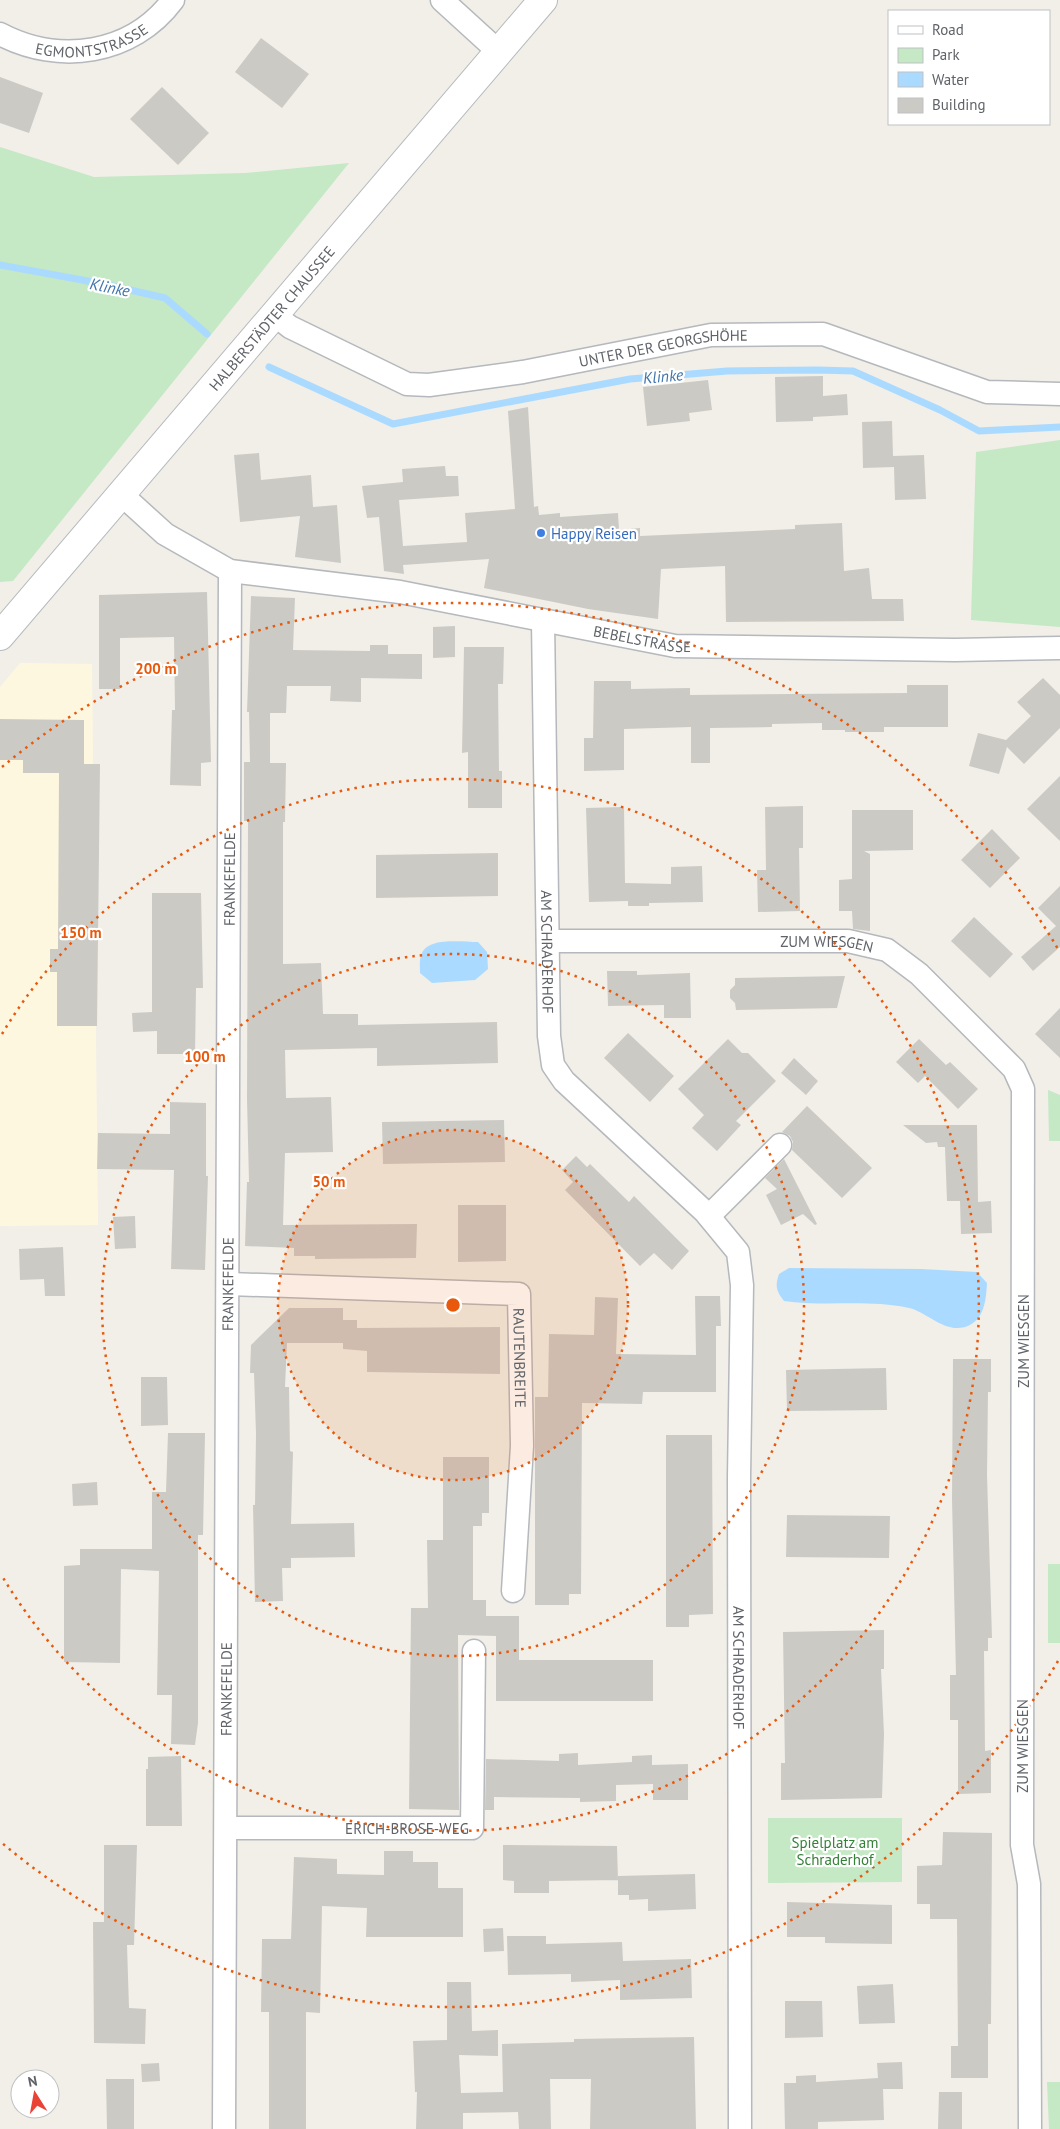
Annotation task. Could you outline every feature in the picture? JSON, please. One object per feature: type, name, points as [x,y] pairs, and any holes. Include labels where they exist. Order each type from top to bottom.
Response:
[{"type":"main road","name":"HALBERSTÄDTER CHAUSSEE","points":[[0,636],[543,0]]},
{"type":"street","name":"EGMONTSTRASSE","points":[[0,34],[20,45],[43,51],[87,50],[117,43],[136,34],[153,24],[173,0]]},
{"type":"street","points":[[442,0],[499,52]]},
{"type":"street","name":"UNTER DER GEORGSHÖHE","points":[[266,324],[290,327],[408,384],[429,385],[523,372],[711,335],[823,334],[987,392],[1060,394]]},
{"type":"street","points":[[122,495],[165,534],[230,571]]},
{"type":"street","name":"BEBELSTRASSE","points":[[230,571],[400,592],[675,646],[954,650],[1060,648]]},
{"type":"street","name":"FRANKEFELDE","points":[[224,2129],[229,1284],[230,571]]},
{"type":"street","name":"AM SCHRADERHOF","points":[[543,621],[549,1036],[553,1065],[564,1081],[709,1216],[738,1252],[742,1285],[739,1477],[740,2129]]},
{"type":"street","name":"ZUM WIESGEN","points":[[548,942],[838,941],[887,950],[919,974],[1014,1069],[1023,1089],[1022,1845],[1029,1884],[1030,2129]]},
{"type":"street","points":[[709,1216],[780,1145]]},
{"type":"street","name":"RAUTENBREITE","points":[[229,1284],[519,1294],[522,1446],[513,1590]]},
{"type":"street","name":"ERICH-BROSE-WEG","points":[[226,1828],[472,1828],[474,1651]]},
{"type":"shaded area","points":[[20,663],[92,664],[98,1225],[0,1226],[0,687]]},
{"type":"green space","points":[[0,147],[94,177],[245,173],[349,163],[13,581],[0,582]]},
{"type":"green space","points":[[1060,440],[1060,627],[971,620],[976,452]]},
{"type":"green space","points":[[1048,1090],[1060,1095],[1060,1141],[1049,1141]]},
{"type":"green space","points":[[1048,1564],[1060,1564],[1060,1643],[1048,1643]]},
{"type":"green space","name":"Spielplatz am Schraderhof","points":[[768,1818],[902,1818],[902,1882],[768,1883]]},
{"type":"green space","points":[[1047,2082],[1060,2082],[1060,2129],[1049,2129]]},
{"type":"water","points":[[439,942],[478,942],[487,952],[488,969],[475,980],[432,983],[420,973],[421,955],[431,945]]},
{"type":"water","points":[[789,1268],[921,1269],[977,1272],[987,1283],[986,1296],[983,1309],[977,1320],[965,1327],[957,1328],[943,1325],[916,1310],[893,1305],[784,1301],[779,1294],[777,1282],[779,1274]]},
{"type":"building","points":[[261,38],[309,74],[282,108],[235,72]]},
{"type":"building","points":[[0,77],[43,93],[29,133],[0,123]]},
{"type":"building","points":[[162,87],[209,133],[178,165],[130,119]]},
{"type":"building","points":[[823,376],[823,396],[847,394],[848,415],[813,417],[813,421],[776,422],[775,377]]},
{"type":"building","points":[[708,380],[712,410],[689,413],[690,421],[647,426],[643,387]]},
{"type":"building","points":[[528,407],[534,507],[538,506],[539,515],[560,513],[560,517],[618,513],[619,530],[640,528],[640,536],[795,529],[795,525],[842,523],[844,571],[869,568],[872,599],[903,599],[904,621],[726,622],[725,566],[661,569],[658,619],[588,609],[484,588],[489,559],[403,565],[404,574],[384,571],[379,517],[367,518],[362,486],[403,482],[402,469],[445,466],[446,476],[458,476],[459,496],[399,500],[403,546],[467,542],[465,513],[515,509],[508,411]]},
{"type":"building","points":[[892,421],[893,456],[924,455],[926,499],[895,500],[894,467],[863,468],[862,422]]},
{"type":"building","points":[[259,453],[261,480],[311,475],[313,507],[337,505],[341,563],[295,557],[300,516],[240,522],[234,455]]},
{"type":"building","points":[[207,592],[211,762],[201,763],[201,786],[170,785],[172,710],[175,710],[174,637],[120,638],[120,689],[99,689],[99,595]]},
{"type":"building","points":[[251,596],[295,598],[293,650],[370,651],[370,645],[388,645],[388,654],[422,654],[422,679],[361,678],[361,702],[330,701],[331,686],[287,686],[286,713],[270,713],[270,763],[286,763],[285,822],[283,822],[283,964],[321,963],[323,1014],[358,1014],[358,1025],[497,1022],[498,1063],[377,1066],[377,1048],[285,1050],[286,1098],[331,1097],[333,1152],[285,1153],[283,1225],[417,1224],[416,1258],[315,1259],[315,1256],[294,1256],[294,1248],[245,1246],[247,1182],[249,1182],[247,1099],[248,821],[244,821],[244,762],[250,762],[249,712],[247,712]]},
{"type":"building","points":[[455,626],[455,657],[433,658],[433,627]]},
{"type":"building","points":[[464,647],[504,647],[503,684],[498,684],[499,771],[502,771],[502,808],[468,808],[468,752],[462,753]]},
{"type":"building","points":[[1043,678],[1060,695],[1060,728],[1024,764],[1007,747],[999,774],[969,766],[978,733],[1006,740],[1031,716],[1017,702]]},
{"type":"building","points":[[594,681],[631,681],[631,689],[690,688],[690,695],[907,693],[907,685],[948,685],[948,727],[884,727],[884,732],[822,730],[822,723],[772,724],[772,727],[710,728],[710,763],[691,763],[691,727],[624,729],[624,770],[584,771],[584,738],[593,738]]},
{"type":"building","points":[[0,719],[84,720],[84,764],[100,764],[97,1026],[57,1026],[57,972],[50,972],[50,949],[58,949],[59,773],[23,773],[23,760],[0,760]]},
{"type":"building","points":[[1060,776],[1060,841],[1027,809]]},
{"type":"building","points":[[803,806],[803,848],[799,848],[800,911],[758,912],[757,870],[766,870],[765,807]]},
{"type":"building","points":[[624,807],[625,883],[671,884],[671,867],[702,866],[703,902],[649,903],[649,906],[628,906],[628,901],[589,902],[586,808]]},
{"type":"building","points":[[852,810],[913,810],[913,850],[864,851],[870,854],[870,931],[853,929],[852,911],[839,911],[839,880],[852,879]]},
{"type":"building","points":[[992,829],[1020,858],[990,888],[961,860]]},
{"type":"building","points":[[498,853],[498,896],[376,898],[376,855]]},
{"type":"building","points":[[1060,886],[1060,947],[1033,971],[1021,957],[1056,926],[1038,908]]},
{"type":"building","points":[[152,893],[201,893],[203,988],[196,988],[195,1054],[157,1054],[157,1031],[133,1032],[132,1013],[152,1012]]},
{"type":"building","points":[[974,917],[1013,954],[990,978],[951,941]]},
{"type":"building","points":[[607,971],[637,971],[637,975],[690,973],[691,1018],[664,1018],[664,1005],[608,1006]]},
{"type":"building","points":[[845,976],[837,1008],[736,1010],[735,1003],[730,998],[730,990],[735,985],[735,978]]},
{"type":"building","points":[[1060,1008],[1060,1058],[1035,1034]]},
{"type":"building","points":[[628,1033],[674,1076],[650,1102],[604,1058]]},
{"type":"building","points":[[728,1039],[742,1053],[748,1053],[776,1081],[736,1121],[741,1125],[717,1151],[692,1128],[704,1115],[678,1089]]},
{"type":"building","points":[[919,1039],[946,1065],[950,1062],[978,1089],[958,1109],[925,1076],[918,1083],[896,1062]]},
{"type":"building","points":[[794,1058],[818,1081],[806,1095],[781,1073]]},
{"type":"building","points":[[170,1102],[206,1103],[206,1176],[208,1176],[205,1270],[171,1269],[174,1170],[97,1169],[98,1133],[170,1134]]},
{"type":"building","points":[[807,1106],[872,1168],[842,1198],[792,1150],[793,1142],[790,1136],[782,1132]]},
{"type":"building","points":[[504,1120],[505,1162],[383,1164],[382,1122]]},
{"type":"building","points":[[903,1125],[977,1125],[978,1202],[991,1201],[992,1233],[961,1234],[960,1201],[947,1201],[945,1147],[938,1147],[937,1142],[926,1143]]},
{"type":"building","points":[[576,1156],[587,1167],[590,1164],[629,1202],[634,1196],[689,1251],[672,1270],[654,1253],[640,1266],[565,1190],[573,1182],[562,1170]]},
{"type":"building","points":[[784,1159],[817,1224],[815,1225],[803,1214],[781,1225],[766,1195],[777,1189],[765,1178]]},
{"type":"building","points":[[458,1205],[506,1205],[506,1261],[458,1262]]},
{"type":"building","points":[[135,1216],[136,1248],[115,1249],[113,1217]]},
{"type":"building","points":[[63,1247],[65,1296],[45,1296],[44,1279],[20,1280],[19,1249]]},
{"type":"building","points":[[695,1296],[720,1296],[721,1326],[716,1326],[716,1392],[643,1392],[642,1404],[582,1403],[581,1594],[569,1594],[569,1605],[535,1605],[535,1397],[548,1397],[549,1334],[594,1335],[595,1297],[618,1298],[616,1354],[696,1355]]},
{"type":"building","points":[[289,1308],[343,1308],[343,1320],[357,1320],[357,1328],[500,1327],[500,1374],[367,1372],[367,1351],[343,1349],[343,1343],[287,1343],[285,1387],[289,1387],[290,1451],[293,1452],[291,1524],[354,1523],[355,1557],[291,1558],[291,1568],[282,1568],[283,1601],[255,1602],[253,1505],[255,1505],[256,1434],[254,1373],[250,1373],[251,1345]]},
{"type":"building","points":[[953,1359],[991,1359],[991,1392],[988,1392],[987,1475],[992,1638],[988,1638],[988,1651],[984,1651],[985,1751],[991,1750],[991,1793],[958,1794],[958,1720],[950,1720],[950,1675],[956,1675],[952,1499]]},
{"type":"building","points":[[886,1368],[887,1410],[787,1411],[786,1370]]},
{"type":"building","points":[[141,1377],[167,1377],[168,1425],[141,1426]]},
{"type":"building","points":[[168,1433],[205,1433],[203,1535],[198,1535],[198,1723],[195,1745],[171,1744],[172,1695],[157,1695],[159,1571],[121,1569],[120,1663],[64,1662],[64,1566],[80,1565],[80,1549],[152,1549],[152,1492],[166,1492]]},
{"type":"building","points":[[666,1435],[712,1435],[713,1614],[689,1615],[689,1627],[666,1627]]},
{"type":"building","points":[[443,1457],[489,1457],[489,1513],[482,1513],[482,1526],[473,1526],[473,1600],[486,1600],[486,1616],[519,1616],[519,1660],[653,1660],[653,1701],[496,1701],[496,1636],[458,1635],[459,1810],[409,1809],[411,1608],[428,1608],[427,1540],[443,1540]]},
{"type":"building","points":[[97,1482],[98,1505],[73,1506],[72,1484]]},
{"type":"building","points":[[787,1515],[890,1516],[889,1558],[786,1557]]},
{"type":"building","points":[[884,1630],[884,1669],[881,1669],[884,1734],[882,1798],[781,1800],[781,1763],[785,1763],[783,1632]]},
{"type":"building","points":[[578,1753],[578,1765],[632,1762],[632,1756],[652,1755],[652,1765],[688,1764],[688,1800],[653,1800],[653,1784],[616,1785],[616,1801],[580,1802],[580,1798],[494,1797],[494,1810],[485,1810],[486,1759],[559,1761],[559,1754]]},
{"type":"building","points":[[181,1756],[182,1826],[146,1826],[146,1769],[148,1769],[148,1757]]},
{"type":"building","points":[[943,1832],[992,1833],[991,2024],[988,2024],[988,2078],[951,2078],[951,2046],[958,2046],[957,1919],[930,1919],[930,1904],[917,1904],[917,1866],[942,1865]]},
{"type":"building","points":[[104,1845],[137,1845],[134,1945],[127,1945],[129,2008],[146,2009],[145,2044],[94,2043],[93,1922],[104,1922]]},
{"type":"building","points":[[503,1845],[617,1846],[618,1880],[549,1881],[549,1893],[514,1893],[514,1881],[503,1880]]},
{"type":"building","points":[[384,1851],[413,1851],[413,1862],[438,1862],[438,1888],[463,1888],[463,1937],[366,1937],[367,1908],[322,1906],[320,2013],[306,2012],[306,2129],[269,2129],[269,2012],[261,2012],[262,1939],[291,1939],[294,1857],[337,1859],[337,1874],[384,1875]]},
{"type":"building","points":[[695,1874],[696,1909],[648,1911],[648,1899],[629,1900],[629,1895],[618,1895],[618,1876]]},
{"type":"building","points":[[787,1902],[892,1905],[892,1944],[825,1943],[825,1937],[787,1937]]},
{"type":"building","points":[[503,1928],[504,1951],[484,1952],[483,1929]]},
{"type":"building","points":[[507,1936],[546,1936],[546,1944],[622,1942],[623,1961],[691,1959],[692,1998],[620,2000],[620,1980],[571,1982],[571,1974],[508,1975]]},
{"type":"building","points":[[447,1982],[471,1982],[472,2031],[498,2030],[498,2056],[459,2055],[461,2093],[503,2092],[502,2044],[574,2042],[574,2039],[694,2037],[696,2129],[590,2129],[591,2079],[550,2079],[551,2129],[519,2129],[518,2112],[463,2113],[463,2129],[416,2129],[417,2092],[415,2092],[413,2041],[447,2040]]},
{"type":"building","points":[[893,1984],[895,2023],[859,2024],[857,1986]]},
{"type":"building","points":[[785,2001],[822,2001],[823,2037],[785,2038]]},
{"type":"building","points":[[902,2062],[903,2089],[883,2089],[884,2120],[818,2122],[818,2129],[785,2129],[784,2083],[796,2083],[796,2076],[816,2075],[816,2082],[878,2078],[877,2063]]},
{"type":"building","points":[[159,2063],[160,2081],[142,2082],[141,2064]]},
{"type":"building","points":[[106,2079],[134,2079],[134,2129],[107,2129]]},
{"type":"building","points":[[939,2092],[962,2092],[962,2129],[938,2129]]},
{"type":"waterway","name":"Klinke","points":[[0,265],[104,284],[165,298],[207,334]]},
{"type":"waterway","name":"Klinke","points":[[269,367],[393,424],[630,379],[727,371],[818,370],[853,371],[940,410],[979,431],[1060,427]]},
{"type":"place","name":"Happy Reisen","points":[[541,533]]}]
